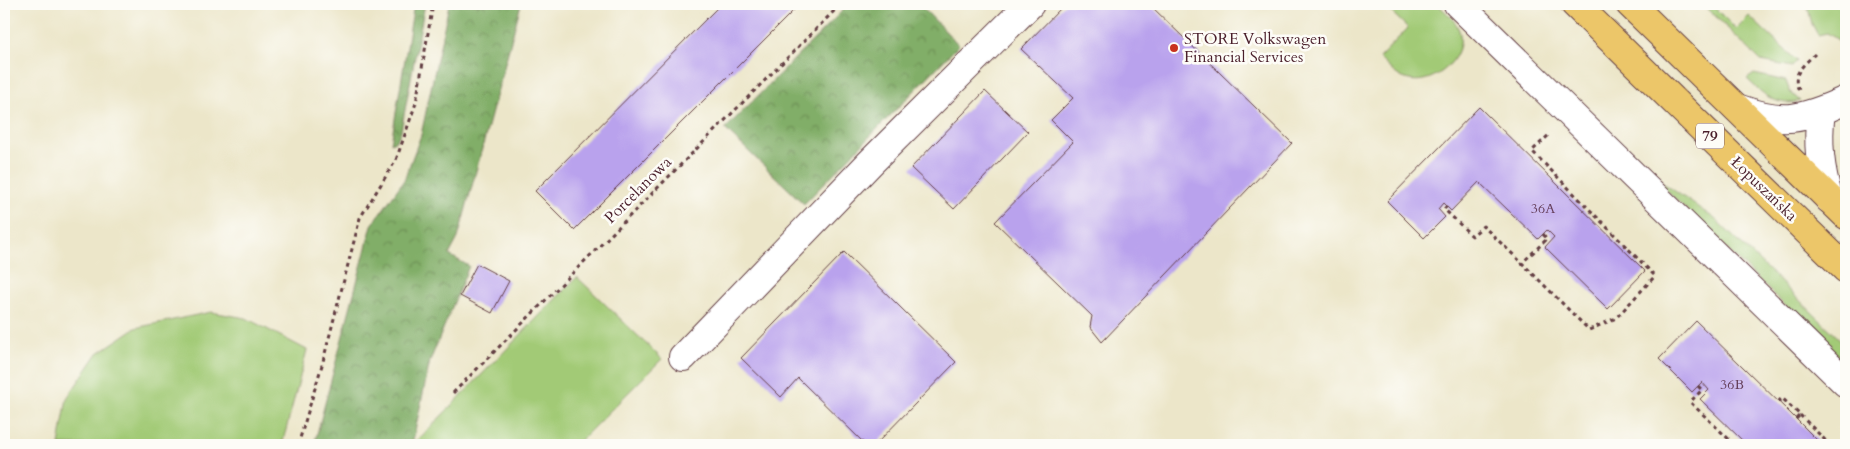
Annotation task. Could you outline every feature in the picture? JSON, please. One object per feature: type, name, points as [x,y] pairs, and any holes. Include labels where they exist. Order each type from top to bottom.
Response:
[{"type":"main road","name":"Łopuszańska","points":[[1575,4],[1846,269]]},
{"type":"main road","name":"79","points":[[1630,4],[1838,207]]},
{"type":"street","points":[[683,357],[870,163],[1030,4]]},
{"type":"street","points":[[1458,4],[1846,383]]},
{"type":"street","points":[[1737,108],[1758,116],[1782,119],[1801,117],[1812,103],[1846,100]]},
{"type":"street","points":[[1812,103],[1822,174],[1838,207]]},
{"type":"path","points":[[298,445],[322,365],[360,218],[396,160],[416,103],[433,4]]},
{"type":"path","name":"Porcelanowa","points":[[453,393],[842,4]]},
{"type":"path","points":[[1812,103],[1796,85],[1795,80],[1798,72],[1816,54]]},
{"type":"path","points":[[1447,206],[1444,209],[1472,236],[1482,226],[1589,330],[1616,318],[1655,276],[1594,217],[1565,184],[1532,152],[1556,128]]},
{"type":"path","points":[[1530,157],[1534,154]]},
{"type":"path","points":[[1561,188],[1565,184]]},
{"type":"path","points":[[1522,263],[1547,239],[1543,234]]},
{"type":"path","points":[[1698,386],[1702,390],[1690,402],[1734,445]]},
{"type":"path","points":[[1778,402],[1782,398],[1830,445]]},
{"type":"path","points":[[1796,419],[1800,415]]},
{"type":"path","points":[[1810,433],[1814,430]]},
{"type":"green space","points":[[414,4],[425,4],[401,131],[397,140],[391,143]]},
{"type":"green space","points":[[449,4],[521,4],[458,238],[449,255],[469,266],[430,361],[412,445],[314,445],[372,225],[404,180],[421,135]]},
{"type":"green space","points":[[849,4],[919,4],[959,45],[804,204],[725,129]]},
{"type":"green space","points":[[1383,4],[1437,4],[1454,21],[1460,34],[1457,54],[1451,63],[1443,71],[1424,80],[1413,81],[1403,78],[1390,69],[1379,58],[1408,28]]},
{"type":"green space","points":[[1703,4],[1711,4],[1736,29],[1749,16],[1797,61],[1792,67],[1761,61]]},
{"type":"green space","points":[[1807,4],[1846,4],[1846,45],[1827,33],[1818,35],[1812,24]]},
{"type":"green space","points":[[1754,74],[1786,81],[1790,92],[1800,101],[1784,103],[1771,98],[1747,79]]},
{"type":"green space","points":[[1659,180],[1715,219],[1846,345],[1846,365],[1659,183]]},
{"type":"green space","points":[[577,277],[662,359],[576,445],[413,445]]},
{"type":"green space","points":[[211,312],[246,318],[307,350],[282,445],[59,445],[67,398],[98,353],[135,328]]},
{"type":"building","points":[[721,4],[800,4],[574,230],[535,191]]},
{"type":"building","points":[[1065,4],[1149,4],[1292,143],[1102,342],[1090,327],[1092,316],[995,222],[1073,142],[1051,120],[1073,98],[1021,49]]},
{"type":"building","points":[[985,91],[1028,132],[954,209],[911,168]]},
{"type":"building","points":[[1479,107],[1645,271],[1608,309],[1545,247],[1554,237],[1547,230],[1538,239],[1479,182],[1451,211],[1443,203],[1438,209],[1445,217],[1424,238],[1387,201]]},
{"type":"building","points":[[844,252],[956,362],[875,445],[866,445],[798,378],[781,397],[741,358]]},
{"type":"building","points":[[477,264],[509,281],[492,313],[460,296]]},
{"type":"building","points":[[1696,321],[1822,445],[1747,445],[1700,399],[1709,390],[1702,382],[1692,392],[1659,359]]},
{"type":"place","name":"STORE Volkswagen Financial Services","points":[[1174,48]]}]
